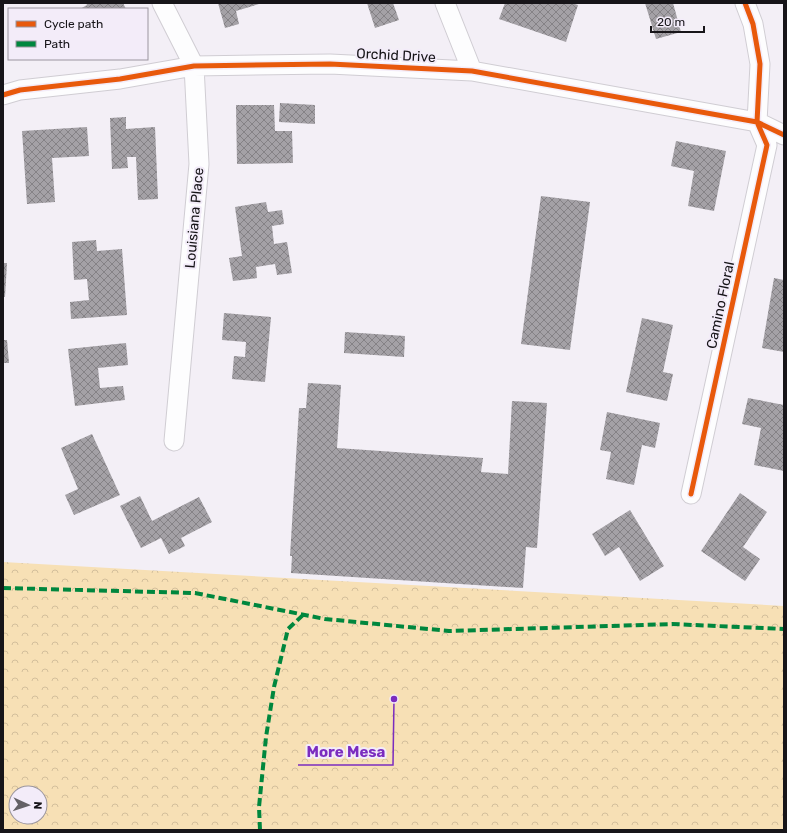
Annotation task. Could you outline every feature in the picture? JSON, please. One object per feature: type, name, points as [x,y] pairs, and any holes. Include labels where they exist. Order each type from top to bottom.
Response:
[{"type":"street","name":"Louisiana Place","points":[[162,3],[194,66],[199,164],[174,441]]},
{"type":"street","points":[[445,3],[472,71]]},
{"type":"street","points":[[745,3],[754,24],[760,64],[757,122]]},
{"type":"street","name":"Orchid Drive","points":[[3,95],[20,90],[120,79],[194,66],[330,64],[472,71],[757,122],[784,134]]},
{"type":"street","name":"Camino Floral","points":[[691,494],[767,145],[757,122]]},
{"type":"green space","points":[[3,562],[784,606],[784,830],[3,830]]},
{"type":"building","points":[[86,3],[123,3],[126,8],[82,8],[87,5]]},
{"type":"building","points":[[218,3],[259,4],[236,11],[239,24],[225,28]]},
{"type":"building","points":[[367,3],[393,3],[399,20],[375,28]]},
{"type":"building","points":[[505,3],[572,3],[578,5],[566,42],[499,19]]},
{"type":"building","points":[[645,3],[673,3],[681,32],[656,39]]},
{"type":"building","points":[[280,103],[315,105],[315,124],[279,122]]},
{"type":"building","points":[[236,105],[274,105],[275,131],[292,131],[293,163],[237,164]]},
{"type":"building","points":[[126,117],[126,129],[155,127],[158,199],[138,200],[136,157],[127,157],[128,168],[112,169],[110,118]]},
{"type":"building","points":[[87,127],[89,156],[52,158],[55,202],[27,204],[22,131]]},
{"type":"building","points":[[676,141],[726,151],[714,211],[688,206],[694,171],[671,166]]},
{"type":"building","points":[[541,196],[590,202],[570,350],[521,344]]},
{"type":"building","points":[[266,202],[268,212],[282,210],[284,224],[272,226],[274,244],[287,242],[292,273],[277,275],[275,264],[256,267],[257,278],[233,281],[229,258],[242,256],[235,207]]},
{"type":"building","points":[[96,240],[97,251],[122,249],[127,315],[71,319],[70,302],[89,300],[87,279],[74,280],[72,242]]},
{"type":"building","points":[[3,263],[7,263],[5,297],[3,297]]},
{"type":"building","points":[[774,278],[784,280],[784,352],[762,348]]},
{"type":"building","points":[[224,313],[271,317],[265,382],[232,379],[234,356],[245,357],[246,342],[222,340]]},
{"type":"building","points":[[642,318],[673,325],[663,372],[673,374],[667,401],[626,392]]},
{"type":"building","points":[[345,332],[405,336],[404,357],[344,353]]},
{"type":"building","points":[[3,340],[7,340],[9,363],[3,363]]},
{"type":"building","points":[[126,343],[128,365],[98,368],[100,388],[123,386],[125,400],[75,406],[68,349]]},
{"type":"building","points":[[308,383],[341,385],[337,448],[483,458],[481,472],[508,474],[512,401],[547,403],[537,548],[526,547],[523,588],[291,573],[292,556],[290,556],[299,408],[306,408]]},
{"type":"building","points":[[748,398],[784,405],[784,471],[754,465],[761,428],[742,424]]},
{"type":"building","points":[[607,412],[660,423],[655,448],[642,445],[634,485],[606,479],[611,452],[600,450]]},
{"type":"building","points":[[92,434],[120,495],[74,515],[65,495],[78,489],[61,448]]},
{"type":"building","points":[[740,493],[767,512],[743,547],[760,559],[745,581],[701,551]]},
{"type":"building","points":[[140,496],[152,521],[199,497],[212,522],[181,538],[185,546],[169,554],[161,538],[141,548],[120,506]]},
{"type":"building","points":[[630,510],[664,566],[640,581],[619,547],[605,556],[592,534]]},
{"type":"marked path","points":[[3,588],[195,593],[325,619],[449,631],[672,624],[784,629]]},
{"type":"marked path","points":[[260,830],[259,807],[266,737],[274,687],[288,629],[303,615]]},
{"type":"cycle path","points":[[691,494],[767,145],[757,122],[760,64],[753,24],[745,3]]},
{"type":"cycle path","points":[[3,95],[20,90],[120,79],[194,66],[330,64],[472,71],[757,122],[784,135]]},
{"type":"place","name":"More Mesa","points":[[394,699]]}]
